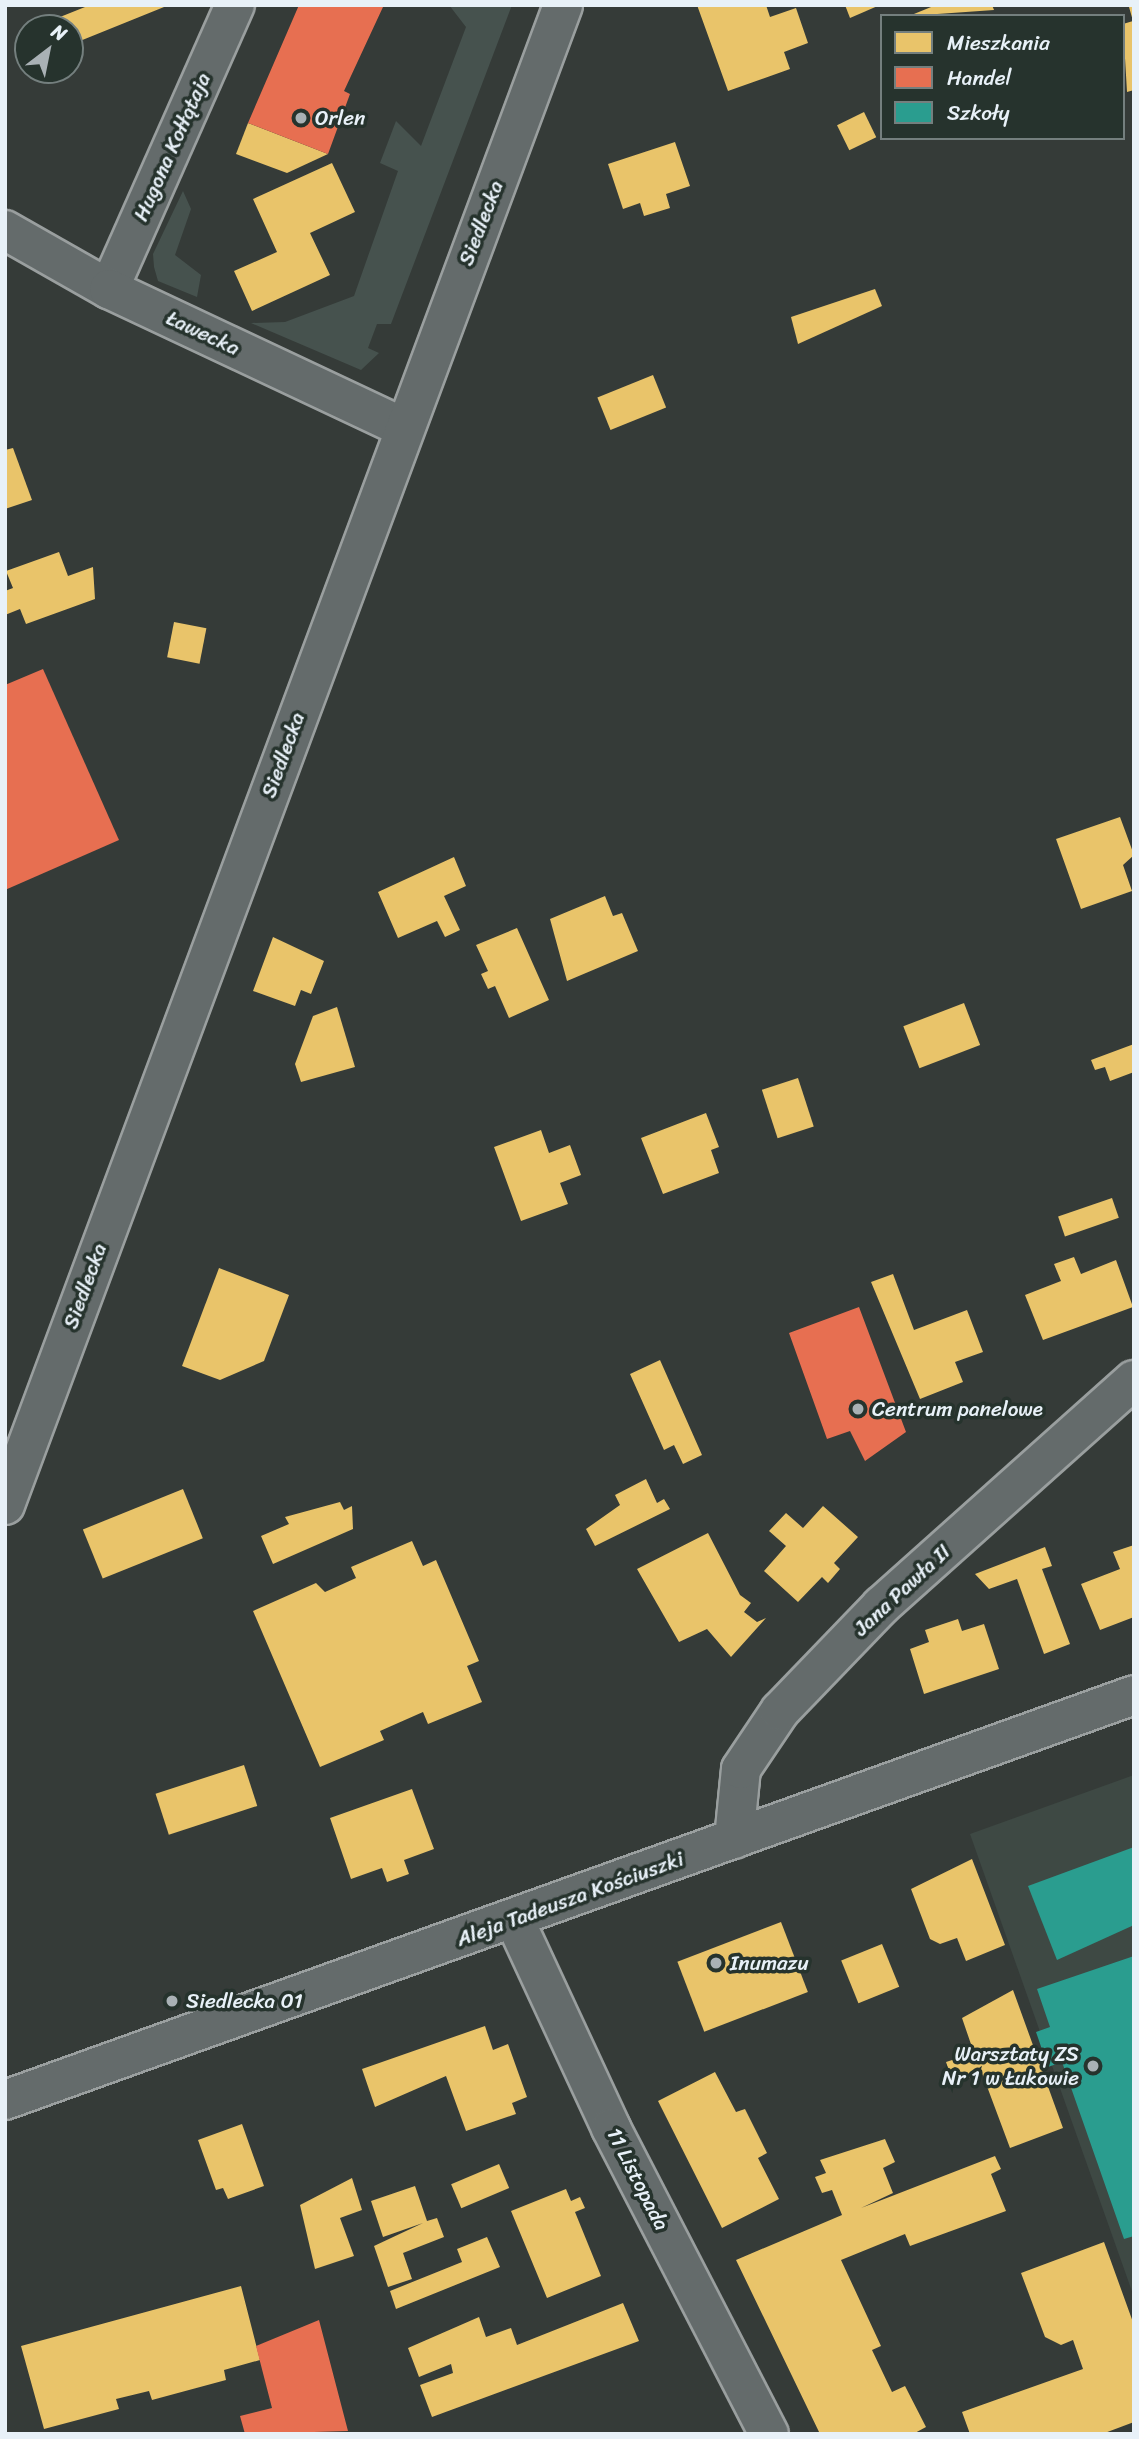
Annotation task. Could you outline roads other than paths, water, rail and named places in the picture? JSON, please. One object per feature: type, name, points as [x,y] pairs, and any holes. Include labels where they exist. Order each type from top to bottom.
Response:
[{"type":"street","name":"Hugona Kołłątaja","points":[[109,289],[235,5]]},
{"type":"street","name":"Siedlecka","points":[[5,1505],[563,5]]},
{"type":"street","name":"Ławecka","points":[[5,230],[109,289],[404,428]]},
{"type":"street","name":"Jana Pawła II","points":[[734,1839],[741,1769],[780,1712],[881,1606],[1134,1380]]},
{"type":"street","name":"Aleja Tadeusza Kościuszki","points":[[5,2099],[515,1921],[1134,1695]]},
{"type":"street","name":"11 Listopada","points":[[515,1921],[611,2128],[769,2434]]},
{"type":"place","name":"Orlen","points":[[301,118]]},
{"type":"place","name":"Centrum panelowe","points":[[858,1409]]},
{"type":"place","name":"Inumazu","points":[[716,1963]]},
{"type":"place","name":"Siedlecka 01","points":[[172,2001]]},
{"type":"place","name":"Warsztaty ZS Nr 1 w Łukowie","points":[[1093,2066]]}]
